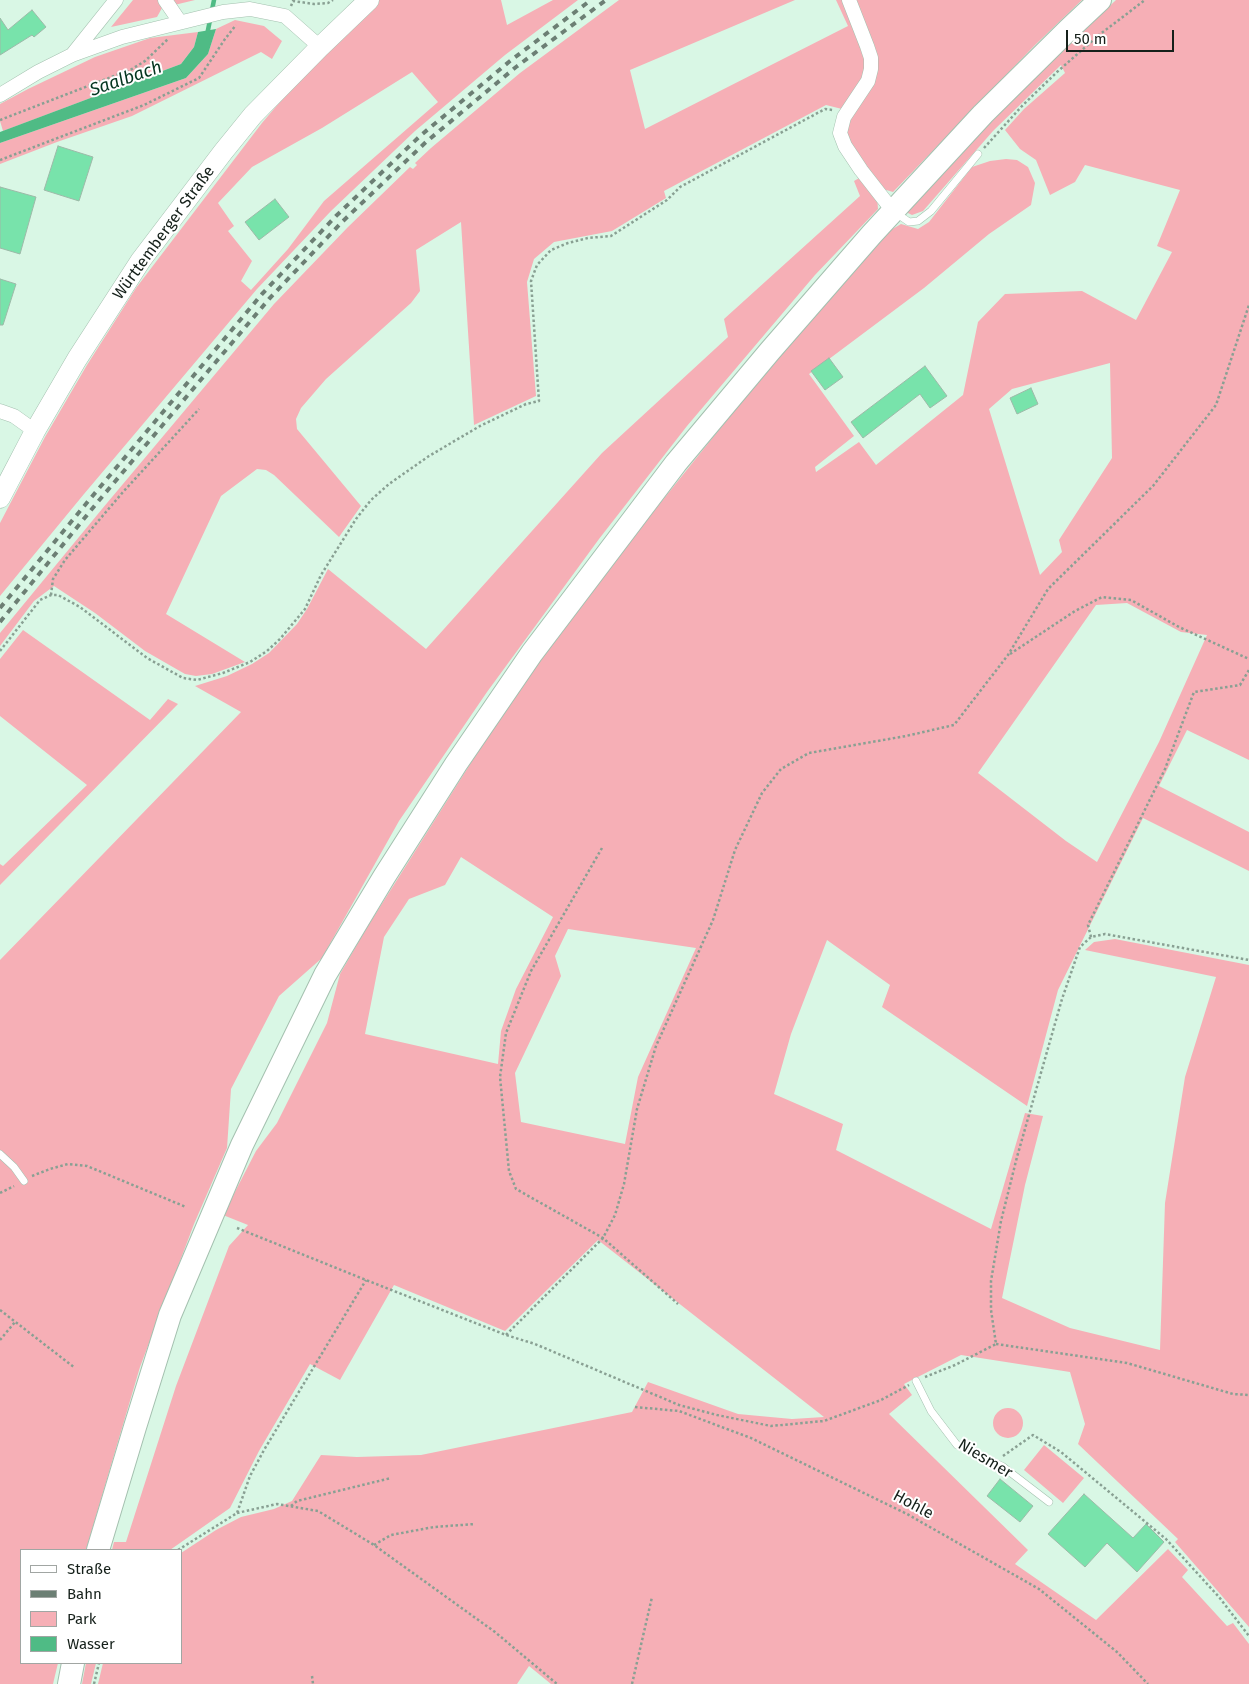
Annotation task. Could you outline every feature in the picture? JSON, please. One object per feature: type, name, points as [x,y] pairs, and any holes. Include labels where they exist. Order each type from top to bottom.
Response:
[{"type":"main road","name":"Württemberger Straße","points":[[0,498],[77,359],[141,260],[253,115],[368,0]]},
{"type":"main road","points":[[98,1549],[134,1427],[170,1315],[242,1145],[325,975],[384,877],[451,772],[532,653],[676,463],[770,351],[893,211],[984,114],[1100,0]]},
{"type":"main road","points":[[69,1684],[73,1664]]},
{"type":"street","points":[[72,55],[116,0]]},
{"type":"street","points":[[165,0],[180,22]]},
{"type":"street","points":[[849,0],[871,58],[871,70],[868,81],[846,113],[840,132],[845,146],[861,170],[893,211]]},
{"type":"street","points":[[0,94],[72,55],[122,37],[195,18],[250,8],[285,16],[320,47]]},
{"type":"street","points":[[0,411],[14,416],[35,432]]},
{"type":"lane","points":[[893,211],[909,222],[918,221],[931,211],[978,154]]},
{"type":"lane","points":[[0,1154],[14,1166],[24,1180]]},
{"type":"lane","name":"Niesmer","points":[[916,1381],[931,1411],[957,1445],[1002,1466],[1049,1502]]},
{"type":"path","points":[[285,16],[293,0],[314,4],[328,3],[334,0]]},
{"type":"path","points":[[978,154],[1022,106],[1057,72],[1145,0]]},
{"type":"path","points":[[0,160],[144,105],[199,78],[224,39],[250,8]]},
{"type":"path","points":[[0,120],[132,69],[145,61],[166,43],[180,22]]},
{"type":"path","points":[[0,651],[40,600],[52,595],[58,595],[69,600],[147,658],[183,678],[197,680],[250,662],[267,651],[295,623],[305,609],[321,575],[341,540],[371,500],[389,484],[429,456],[472,431],[526,404],[538,401],[531,281],[537,265],[551,250],[588,238],[611,236],[667,200],[680,187],[825,108],[846,113]]},
{"type":"path","points":[[506,1335],[603,1238],[615,1215],[624,1184],[636,1108],[656,1046],[713,920],[735,850],[762,793],[781,769],[809,753],[906,736],[954,725],[1008,655],[1048,589],[1152,486],[1216,405],[1249,305]]},
{"type":"path","points":[[52,595],[53,580],[65,560],[117,499],[199,409]]},
{"type":"path","points":[[1008,655],[1102,597],[1131,600],[1179,627],[1249,659]]},
{"type":"path","points":[[1091,937],[1088,924],[1164,769],[1194,692],[1240,685],[1249,670]]},
{"type":"path","points":[[602,848],[531,971],[506,1032],[500,1077],[509,1171],[516,1189],[603,1238],[678,1304]]},
{"type":"path","points":[[996,1344],[991,1310],[991,1281],[1001,1220],[1062,999],[1080,947],[1091,937],[1105,934],[1249,960]]},
{"type":"path","points":[[0,1193],[24,1180],[68,1164],[88,1166],[186,1207]]},
{"type":"path","points":[[237,1228],[506,1335],[535,1344],[679,1405],[771,1426],[824,1421],[881,1400],[916,1381],[955,1365],[996,1344],[1127,1363],[1233,1394],[1249,1394]]},
{"type":"path","points":[[237,1513],[250,1476],[264,1450],[366,1280]]},
{"type":"path","points":[[0,1310],[75,1368]]},
{"type":"path","points":[[0,1340],[15,1322]]},
{"type":"path","points":[[679,1405],[679,1411]]},
{"type":"path","name":"Hohle","points":[[635,1407],[679,1411],[751,1438],[907,1514],[1039,1589],[1117,1652],[1148,1684]]},
{"type":"path","points":[[993,1462],[1032,1435],[1061,1452],[1166,1539],[1219,1597],[1249,1636]]},
{"type":"path","points":[[291,1506],[297,1501],[391,1478]]},
{"type":"path","points":[[180,1549],[237,1513],[277,1504],[318,1511],[374,1545],[495,1632],[558,1684]]},
{"type":"path","points":[[374,1545],[391,1534],[434,1527],[475,1524]]},
{"type":"path","points":[[632,1684],[652,1597]]},
{"type":"path","points":[[94,1684],[99,1664]]},
{"type":"path","points":[[312,1676],[313,1684]]},
{"type":"green space","points":[[133,0],[195,0],[162,8],[157,17],[111,27]]},
{"type":"green space","points":[[379,0],[501,0],[507,25],[553,0],[578,0],[505,55],[415,131],[331,211],[257,289],[0,596],[0,523],[45,437],[87,365],[136,288],[262,123],[321,54]],"holes":[[[412,72],[438,102],[324,201],[288,249],[251,290],[241,281],[252,261],[228,231],[234,226],[218,203],[252,167],[322,128]]]},
{"type":"green space","points":[[619,0],[795,0],[630,70],[645,129],[848,26],[836,0],[845,0],[864,44],[867,71],[842,109],[826,105],[664,191],[666,198],[612,231],[554,242],[534,259],[527,282],[536,396],[474,425],[461,222],[416,250],[420,291],[411,303],[326,379],[301,408],[296,419],[297,429],[361,506],[339,537],[274,475],[266,470],[257,469],[221,496],[166,614],[245,662],[212,674],[196,676],[185,674],[145,651],[95,613],[54,586],[34,601],[0,646],[0,633],[274,304],[348,227],[410,167],[413,169],[417,165],[415,163],[431,148],[520,73]]},
{"type":"green space","points":[[853,0],[1082,0],[1035,45],[893,192],[883,189],[847,143],[847,120],[876,69]]},
{"type":"green space","points":[[1116,0],[1249,0],[1249,760],[1187,730],[1159,786],[1249,832],[1249,871],[1143,818],[1058,990],[1027,1106],[882,1007],[890,985],[827,940],[791,1034],[774,1094],[843,1124],[836,1150],[991,1229],[1025,1113],[1043,1116],[1025,1185],[1002,1298],[1070,1328],[1160,1350],[1165,1203],[1185,1077],[1216,977],[1085,950],[1094,942],[1115,939],[1249,965],[1249,1627],[1175,1542],[1178,1539],[1078,1444],[1085,1424],[1070,1372],[961,1355],[904,1384],[912,1395],[889,1414],[1028,1550],[1015,1564],[1096,1620],[1168,1549],[1188,1570],[1182,1577],[1227,1626],[1233,1623],[1249,1644],[1249,1684],[551,1684],[529,1666],[517,1684],[98,1684],[103,1664],[182,1664],[182,1552],[216,1530],[241,1517],[274,1509],[292,1501],[321,1455],[357,1457],[421,1455],[632,1412],[648,1382],[738,1414],[792,1419],[824,1417],[598,1240],[505,1331],[394,1285],[340,1380],[310,1364],[259,1451],[230,1508],[171,1549],[112,1549],[114,1542],[126,1542],[176,1386],[229,1246],[248,1225],[223,1215],[256,1151],[277,1123],[327,1023],[340,974],[366,929],[515,693],[633,537],[775,360],[889,231],[901,224],[918,229],[929,222],[972,167],[990,161],[1006,159],[1017,160],[1028,167],[1035,183],[1031,205],[989,234],[924,288],[809,374],[854,436],[815,467],[816,472],[859,442],[876,465],[963,395],[978,322],[1005,294],[1082,291],[1136,320],[1172,252],[1157,246],[1180,190],[1085,165],[1075,182],[1050,195],[1036,160],[1020,149],[1005,130],[1024,109],[1065,73],[1061,65],[993,131],[923,211],[912,215],[908,213],[908,209],[1015,96]],"holes":[[[1110,363],[1112,458],[1059,540],[1062,552],[1040,575],[989,409],[1012,389]],[[1127,603],[1181,632],[1207,635],[1159,742],[1097,862],[1066,841],[978,773],[1096,605]],[[461,857],[553,917],[516,989],[501,1031],[498,1064],[365,1034],[384,937],[409,899],[445,885]],[[568,929],[696,948],[638,1077],[625,1144],[521,1122],[515,1073],[561,976],[555,956]]]},
{"type":"green space","points":[[235,20],[264,26],[282,41],[272,59],[261,52],[132,116],[0,164],[0,143],[186,78],[208,54],[216,29]]},
{"type":"green space","points":[[198,32],[194,47],[181,64],[3,131],[0,121],[0,104],[28,89],[95,57],[150,38]]},
{"type":"green space","points":[[861,177],[877,196],[878,209],[815,275],[687,426],[599,539],[487,692],[399,821],[322,958],[279,996],[231,1089],[227,1148],[194,1224],[140,1367],[86,1549],[20,1549],[20,1664],[58,1664],[53,1684],[0,1684],[0,960],[241,712],[195,686],[227,676],[269,653],[297,624],[328,569],[426,649],[602,453],[728,337],[724,319],[860,196],[854,181]]},
{"type":"green space","points":[[23,630],[150,720],[168,699],[178,704],[0,885],[0,864],[3,866],[87,785],[0,716],[0,659]]},
{"type":"green space","points":[[1008,1408],[1019,1412],[1023,1423],[1019,1434],[1008,1438],[997,1434],[993,1423],[997,1412]]},
{"type":"green space","points":[[1044,1445],[1084,1478],[1063,1503],[1024,1470]]},
{"type":"green space","points":[[86,1664],[96,1664],[91,1684],[82,1684]]},
{"type":"water","points":[[216,29],[208,54],[186,78],[0,143],[0,132],[181,64],[194,47],[198,32]]},
{"type":"building","points":[[32,10],[46,27],[34,37],[32,35],[0,55],[0,18],[8,30]]},
{"type":"building","points":[[58,146],[93,157],[79,201],[44,190]]},
{"type":"building","points":[[0,187],[36,197],[20,254],[0,248]]},
{"type":"building","points":[[275,199],[289,217],[259,240],[245,222]]},
{"type":"building","points":[[0,279],[16,284],[3,325],[0,325]]},
{"type":"building","points":[[829,358],[843,377],[825,390],[811,371]]},
{"type":"building","points":[[925,366],[947,396],[930,408],[920,394],[863,438],[851,422]]},
{"type":"building","points":[[1031,388],[1038,404],[1017,414],[1010,398]]},
{"type":"building","points":[[1000,1479],[1033,1506],[1020,1522],[987,1496]]},
{"type":"building","points":[[1084,1494],[1133,1538],[1146,1524],[1164,1542],[1137,1572],[1107,1543],[1085,1567],[1048,1534]]},
{"type":"waterway","name":"Saalbach","points":[[207,35],[214,0]]},
{"type":"railway","points":[[0,608],[262,294],[336,216],[420,136],[510,61],[591,0]]},
{"type":"railway","points":[[0,622],[96,504],[269,299],[342,222],[426,142],[516,67],[606,0]]}]
